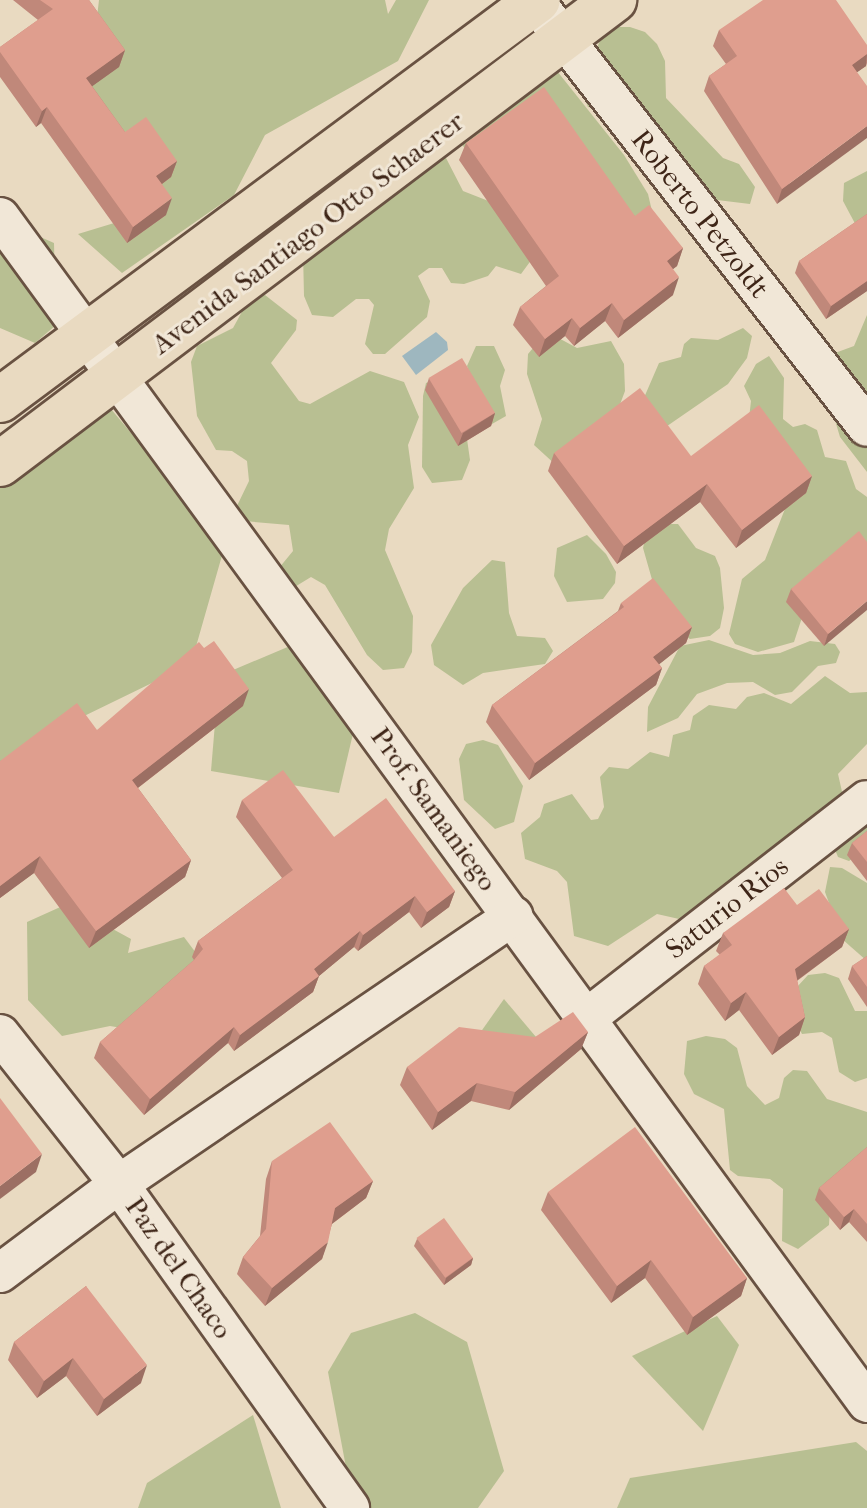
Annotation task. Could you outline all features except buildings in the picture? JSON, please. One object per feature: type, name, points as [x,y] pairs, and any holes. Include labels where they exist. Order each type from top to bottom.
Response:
[{"type":"main road","name":"Avenida Santiago Otto Schaerer","points":[[0,464],[117,380],[614,0]]},
{"type":"main road","name":"Avenida Santiago Otto Schaerer","points":[[0,400],[535,1]]},
{"type":"street","name":"Roberto Petzoldt","points":[[535,1],[867,427]]},
{"type":"street","name":"Prof. Samaniego","points":[[0,217],[588,1017],[867,1403]]},
{"type":"street","name":"Saturio Rios","points":[[588,1017],[867,800]]},
{"type":"street","points":[[0,1273],[119,1184],[513,916]]},
{"type":"street","name":"Paz del Chaco","points":[[0,1034],[119,1184],[350,1508]]},
{"type":"green space","points":[[99,0],[385,0],[388,14],[396,0],[429,0],[398,61],[265,135],[234,195],[122,273],[78,234],[134,217],[86,112]]},
{"type":"green space","points":[[605,27],[630,27],[645,32],[657,44],[665,61],[666,98],[723,158],[739,164],[755,187],[750,204],[717,200],[608,111],[588,107],[581,90]]},
{"type":"green space","points":[[542,70],[557,71],[624,155],[648,194],[655,224],[466,150],[458,139]]},
{"type":"green space","points":[[431,156],[446,158],[463,191],[491,202],[532,259],[521,274],[496,266],[488,276],[464,284],[451,283],[442,268],[429,268],[418,276],[430,301],[427,317],[385,354],[373,354],[365,344],[374,305],[369,299],[356,299],[333,317],[312,315],[304,296],[303,252]]},
{"type":"green space","points":[[867,171],[867,246],[843,201],[844,183]]},
{"type":"green space","points":[[0,205],[11,224],[54,243],[56,325],[35,343],[0,328]]},
{"type":"green space","points":[[265,295],[297,320],[296,330],[271,363],[299,401],[310,404],[370,371],[404,382],[419,417],[408,445],[414,488],[389,529],[385,550],[413,616],[412,652],[404,668],[383,670],[367,655],[325,585],[311,577],[293,588],[279,568],[293,551],[289,525],[244,521],[235,510],[249,481],[247,461],[232,451],[216,450],[197,416],[191,362],[197,346],[233,328],[249,299]]},
{"type":"green space","points":[[867,315],[867,472],[840,437],[825,387],[827,364],[835,353],[854,346]]},
{"type":"green space","points":[[743,328],[752,336],[747,358],[728,384],[657,433],[643,400],[659,363],[681,357],[684,344],[691,338],[718,340]]},
{"type":"green space","points":[[553,335],[577,348],[611,341],[624,364],[625,391],[616,415],[557,466],[534,445],[542,419],[527,374],[528,354],[543,336]]},
{"type":"green space","points":[[476,346],[494,346],[505,370],[500,386],[506,416],[492,424],[483,418],[467,366]]},
{"type":"green space","points":[[769,356],[784,378],[783,419],[793,427],[805,424],[817,430],[825,457],[846,461],[856,489],[867,497],[867,563],[813,584],[794,642],[758,652],[735,644],[729,634],[742,579],[765,560],[790,496],[747,436],[751,401],[744,386],[756,364]]},
{"type":"green space","points":[[437,379],[467,439],[470,460],[462,480],[432,483],[422,467],[423,396],[426,383]]},
{"type":"green space","points":[[95,390],[225,545],[191,664],[41,737],[0,800],[0,469]]},
{"type":"green space","points":[[668,524],[678,524],[696,548],[715,556],[720,568],[724,608],[720,628],[710,636],[690,639],[681,633],[653,583],[643,548],[645,539]]},
{"type":"green space","points":[[587,535],[606,554],[616,572],[615,583],[603,599],[567,602],[554,576],[557,548]]},
{"type":"green space","points":[[492,560],[505,562],[509,613],[517,636],[545,638],[553,651],[545,664],[483,673],[463,685],[434,665],[431,645],[463,588]]},
{"type":"green space","points":[[709,640],[753,655],[780,653],[810,641],[835,644],[840,652],[836,663],[818,666],[792,692],[775,695],[753,682],[727,683],[697,694],[678,718],[647,732],[648,707],[680,646]]},
{"type":"green space","points":[[290,646],[356,721],[339,793],[211,771],[219,676]]},
{"type":"green space","points":[[825,676],[850,693],[867,692],[867,744],[838,774],[843,796],[867,810],[867,847],[849,861],[838,857],[834,847],[688,921],[657,914],[608,946],[574,936],[567,882],[557,871],[525,859],[521,833],[540,817],[544,804],[572,794],[591,820],[598,819],[604,807],[600,777],[609,767],[628,769],[650,752],[669,757],[673,735],[690,730],[693,716],[709,705],[736,709],[747,697],[764,693],[791,704]]},
{"type":"green space","points":[[483,740],[498,745],[523,786],[514,822],[495,829],[464,800],[459,759],[466,744]]},
{"type":"green space","points":[[830,867],[842,868],[867,883],[867,961],[842,939],[825,892]]},
{"type":"green space","points":[[67,904],[131,939],[128,953],[184,937],[211,973],[200,1041],[110,1026],[62,1036],[28,1000],[27,922]]},
{"type":"green space","points":[[825,973],[839,978],[855,1011],[867,1011],[867,1078],[855,1082],[839,1072],[832,1038],[822,1032],[802,1034],[793,1017],[797,987],[808,975]]},
{"type":"green space","points":[[504,999],[536,1037],[496,1081],[468,1050]]},
{"type":"green space","points":[[706,1036],[725,1039],[737,1048],[747,1086],[765,1105],[779,1098],[784,1078],[793,1070],[807,1071],[827,1099],[867,1112],[867,1152],[830,1207],[829,1225],[798,1249],[782,1241],[783,1189],[770,1179],[738,1176],[730,1170],[724,1109],[694,1094],[684,1074],[687,1041]]},
{"type":"green space","points":[[415,1313],[467,1342],[504,1471],[478,1508],[367,1508],[352,1499],[328,1372],[351,1333]]},
{"type":"green space","points":[[717,1316],[739,1345],[703,1431],[632,1356]]},
{"type":"green space","points":[[253,1415],[281,1508],[138,1508],[147,1483]]},
{"type":"green space","points":[[856,1442],[867,1451],[867,1508],[617,1508],[630,1478]]},
{"type":"water","points":[[436,332],[447,342],[448,350],[416,375],[402,356]]}]
